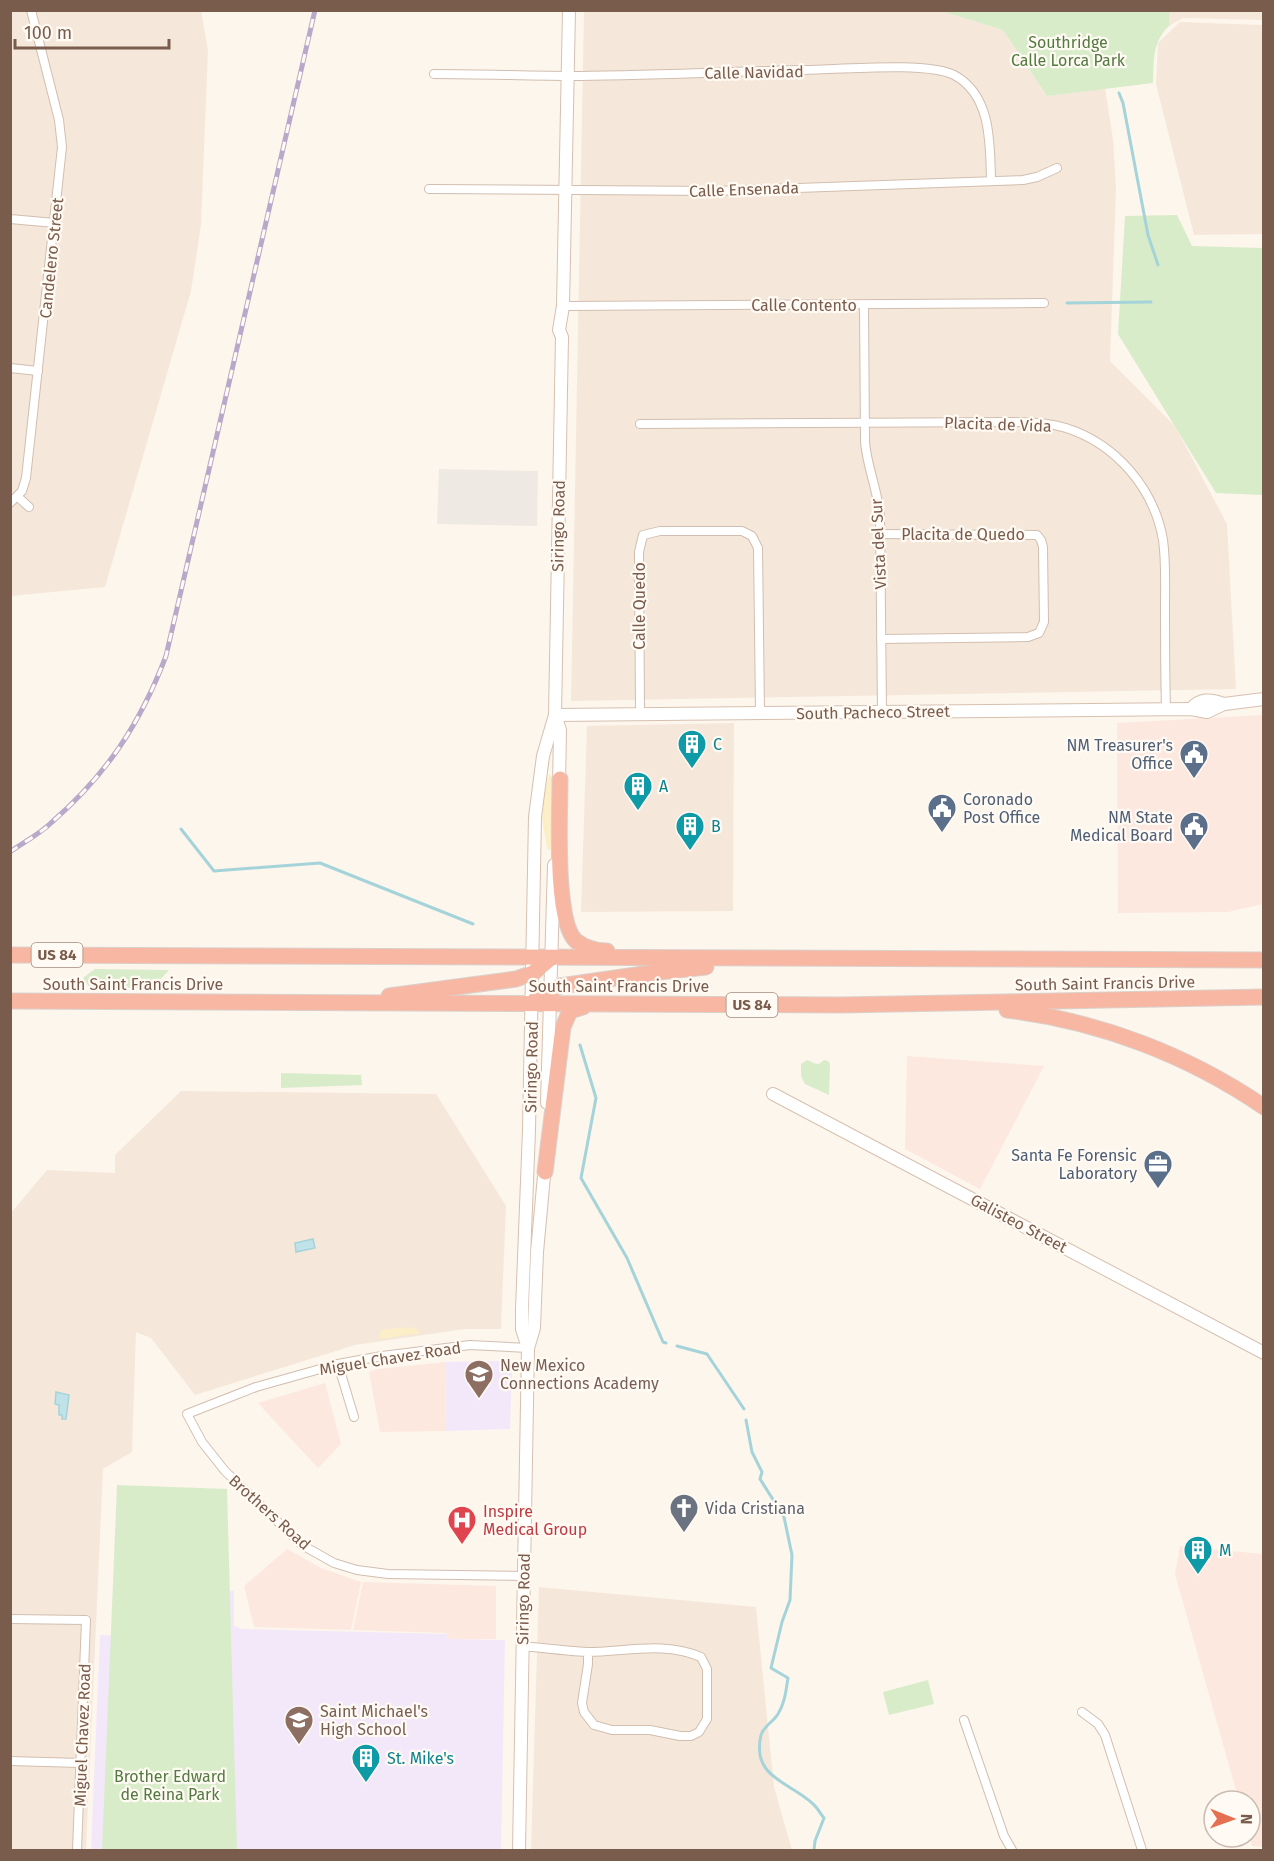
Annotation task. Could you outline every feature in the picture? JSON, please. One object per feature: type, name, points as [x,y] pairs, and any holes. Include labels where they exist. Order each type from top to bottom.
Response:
[{"type":"highway","points":[[560,779],[561,888],[567,925],[576,941],[599,951],[691,959]]},
{"type":"highway","points":[[1187,960],[1263,953]]},
{"type":"highway","name":"South Saint Francis Drive","points":[[10,955],[153,955],[532,965]]},
{"type":"highway","points":[[338,1003],[516,979],[532,965],[551,958]]},
{"type":"highway","name":"South Saint Francis Drive","points":[[551,958],[1263,960]]},
{"type":"highway","points":[[550,997],[570,984],[784,959]]},
{"type":"highway","name":"South Saint Francis Drive","points":[[10,1001],[532,1003],[550,997],[594,1004],[954,1004],[1263,997]]},
{"type":"highway","points":[[544,1172],[564,1022],[570,1011],[594,1004]]},
{"type":"highway","points":[[954,1004],[1053,1018],[1146,1044],[1215,1076],[1263,1107]]},
{"type":"street","name":"Candelero Street","points":[[14,500],[22,492],[26,478],[62,162],[62,134],[31,10]]},
{"type":"street","name":"Siringo Road","points":[[528,1348],[522,1329],[522,1309],[537,799],[543,756],[555,715],[562,337],[567,315],[563,306],[569,10]]},
{"type":"street","name":"Calle Navidad","points":[[434,74],[568,76],[869,69],[938,70],[954,75],[965,83],[975,94],[983,110],[989,140],[991,181]]},
{"type":"street","name":"Calle Ensenada","points":[[429,189],[715,191],[1030,179],[1057,168]]},
{"type":"street","points":[[10,219],[55,223]]},
{"type":"street","name":"Calle Contento","points":[[563,306],[1044,303]]},
{"type":"street","name":"Vista del Sur","points":[[864,305],[866,452],[878,500],[880,534],[882,712]]},
{"type":"street","points":[[10,368],[38,371]]},
{"type":"street","name":"Placita de Vida","points":[[640,424],[1016,422],[1048,424],[1078,432],[1115,455],[1135,476],[1156,514],[1165,563],[1166,709]]},
{"type":"street","points":[[14,500],[29,507]]},
{"type":"street","name":"Calle Quedo","points":[[640,714],[639,552],[643,536],[660,531],[742,531],[752,537],[755,542],[758,548],[760,713]]},
{"type":"street","name":"Placita de Quedo","points":[[880,534],[1037,535],[1043,547],[1043,626],[1039,633],[1032,636],[881,639]]},
{"type":"street","name":"South Pacheco Street","points":[[555,715],[1191,709],[1196,703],[1206,700],[1224,704],[1263,699]]},
{"type":"street","name":"Siringo Road","points":[[519,1851],[528,1348],[534,1328],[537,1252],[544,1172],[554,850],[560,779],[560,730],[555,715]]},
{"type":"street","name":"Galisteo Street","points":[[773,1094],[1263,1353]]},
{"type":"street","name":"Miguel Chavez Road","points":[[187,1414],[256,1387],[338,1364],[470,1345],[528,1348]]},
{"type":"street","points":[[338,1364],[354,1418]]},
{"type":"street","name":"Brothers Road","points":[[187,1414],[202,1442],[225,1471],[303,1545],[334,1563],[357,1570],[388,1574],[524,1576]]},
{"type":"street","name":"Miguel Chavez Road","points":[[10,1619],[86,1620],[77,1851]]},
{"type":"street","points":[[522,1646],[588,1652],[652,1648],[691,1653],[701,1657],[707,1668],[708,1712],[705,1726],[691,1736],[650,1730],[612,1730],[594,1725],[584,1712],[582,1703],[588,1652]]},
{"type":"street","points":[[1082,1712],[1098,1724],[1105,1735],[1142,1851]]},
{"type":"street","points":[[964,1720],[1004,1836],[1012,1851]]},
{"type":"street","points":[[10,1761],[81,1762]]},
{"type":"shaded area","points":[[11,11],[201,11],[208,50],[201,225],[191,291],[105,587],[11,596]]},
{"type":"shaded area","points":[[584,11],[941,11],[1003,30],[1047,96],[1105,88],[1113,139],[1116,189],[1110,361],[1175,426],[1227,524],[1236,689],[571,701]]},
{"type":"shaded area","points":[[1170,11],[1263,11],[1263,20],[1183,18],[1169,26]]},
{"type":"shaded area","points":[[1180,22],[1263,25],[1263,234],[1194,235],[1156,84],[1158,43]]},
{"type":"shaded area","points":[[439,469],[538,471],[537,526],[437,524]]},
{"type":"shaded area","points":[[1263,715],[1263,904],[1228,912],[1118,913],[1117,723]]},
{"type":"shaded area","points":[[734,723],[733,911],[581,912],[587,726]]},
{"type":"shaded area","points":[[907,1056],[1044,1066],[980,1189],[905,1149]]},
{"type":"shaded area","points":[[181,1091],[436,1094],[506,1206],[501,1329],[465,1329],[355,1345],[195,1395],[151,1338],[136,1332],[132,1452],[103,1469],[86,1850],[11,1850],[11,1213],[47,1170],[115,1173],[115,1155]]},
{"type":"shaded area","name":"New Mexico Connections Academy","points":[[500,1361],[512,1371],[510,1429],[445,1431],[446,1362]]},
{"type":"shaded area","points":[[446,1362],[445,1431],[380,1432],[369,1372]]},
{"type":"shaded area","points":[[325,1383],[341,1444],[318,1468],[258,1403]]},
{"type":"shaded area","points":[[1180,1546],[1263,1554],[1263,1847],[1262,1789],[1236,1789],[1175,1574]]},
{"type":"shaded area","points":[[287,1549],[321,1568],[361,1582],[351,1630],[254,1627],[244,1586]]},
{"type":"shaded area","points":[[363,1582],[496,1586],[496,1639],[448,1639],[447,1633],[353,1630]]},
{"type":"shaded area","points":[[539,1587],[756,1607],[774,1787],[792,1850],[531,1850]]},
{"type":"shaded area","name":"Saint Michael's High School","points":[[225,1591],[234,1591],[234,1626],[242,1629],[447,1634],[448,1639],[505,1640],[501,1850],[91,1850],[100,1635],[120,1636]]},
{"type":"green space","name":"Southridge Calle Lorca Park","points":[[941,11],[1170,11],[1169,26],[1159,39],[1155,52],[1153,83],[1047,96],[1003,30]]},
{"type":"green space","points":[[1177,215],[1192,246],[1263,248],[1263,495],[1216,493],[1118,334],[1125,216]]},
{"type":"green space","points":[[95,969],[169,970],[149,992],[145,988],[90,988],[83,978]]},
{"type":"green space","points":[[807,1060],[818,1064],[824,1060],[830,1064],[829,1095],[805,1084],[801,1076],[801,1064]]},
{"type":"green space","points":[[281,1073],[361,1075],[362,1085],[281,1088]]},
{"type":"green space","name":"Brother Edward de Reina Park","points":[[117,1485],[227,1489],[237,1850],[102,1850]]},
{"type":"green space","points":[[928,1680],[934,1704],[889,1715],[883,1692]]},
{"type":"sand","points":[[549,774],[552,777],[551,850],[547,849],[542,817]]},
{"type":"sand","points":[[411,1327],[420,1333],[379,1339],[381,1330]]},
{"type":"water","points":[[313,1239],[315,1248],[296,1252],[295,1243]]},
{"type":"water","points":[[56,1392],[69,1395],[66,1419],[62,1419],[62,1415],[59,1415],[59,1405],[55,1404]]},
{"type":"waterway","points":[[1119,93],[1123,103],[1148,235],[1158,265]]},
{"type":"waterway","points":[[1067,303],[1151,302]]},
{"type":"waterway","points":[[181,829],[214,871],[320,863],[473,924]]},
{"type":"waterway","points":[[580,1045],[596,1098],[581,1178],[627,1258],[663,1342],[666,1343]]},
{"type":"waterway","points":[[677,1346],[707,1354],[744,1409]]},
{"type":"waterway","points":[[746,1420],[752,1452],[762,1472],[760,1479],[784,1517],[792,1555],[790,1600],[771,1668],[788,1678],[787,1687],[780,1710],[762,1732],[759,1749],[767,1770],[812,1803],[824,1818],[814,1850]]},
{"type":"railway","points":[[10,852],[37,834],[72,804],[105,766],[133,726],[166,656],[315,10]]},
{"type":"place","name":"C","points":[[692,770]]},
{"type":"place","name":"NM Treasurer's Office","points":[[1194,780]]},
{"type":"place","name":"A","points":[[638,812]]},
{"type":"place","name":"Coronado Post Office","points":[[942,834]]},
{"type":"place","name":"B","points":[[690,852]]},
{"type":"place","name":"NM State Medical Board","points":[[1194,852]]},
{"type":"place","name":"Santa Fe Forensic Laboratory","points":[[1158,1190]]},
{"type":"place","name":"New Mexico Connections Academy","points":[[479,1400]]},
{"type":"place","name":"Vida Cristiana","points":[[684,1534]]},
{"type":"place","name":"Inspire Medical Group","points":[[462,1546]]},
{"type":"place","name":"M","points":[[1198,1576]]},
{"type":"place","name":"Saint Michael's High School","points":[[299,1746]]},
{"type":"place","name":"St. Mike's","points":[[366,1784]]}]
